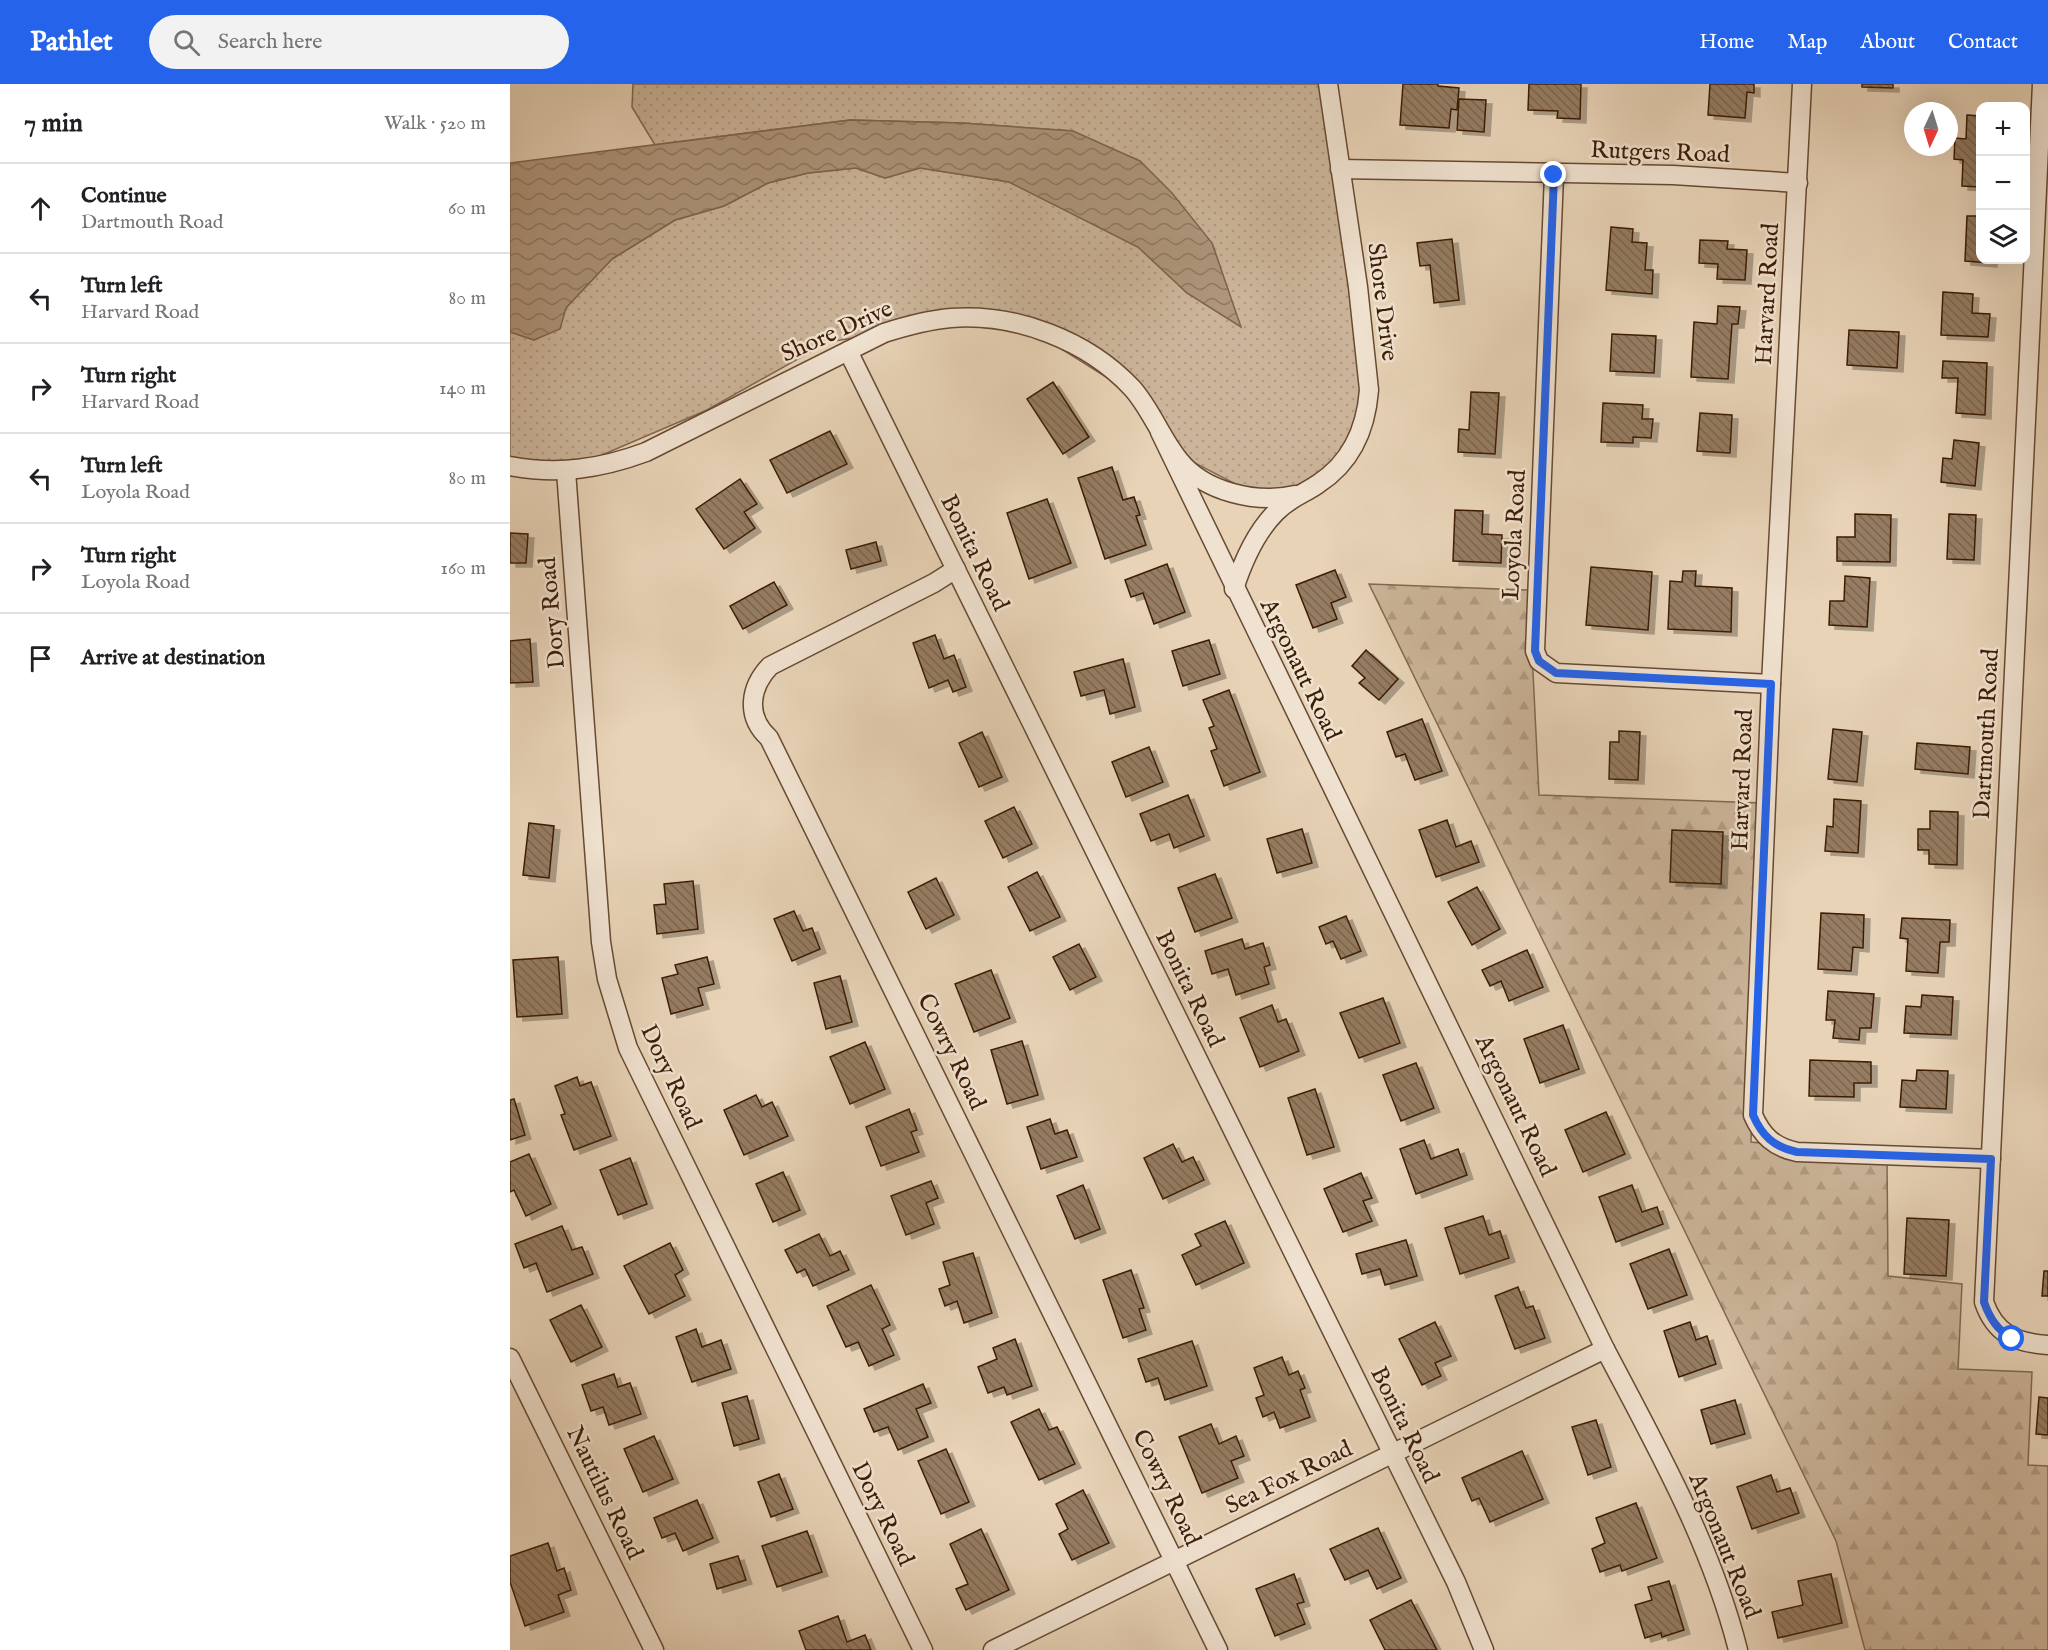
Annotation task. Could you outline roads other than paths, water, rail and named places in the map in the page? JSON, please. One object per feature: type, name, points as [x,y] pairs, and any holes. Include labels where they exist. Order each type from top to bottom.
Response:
[{"type":"street","name":"Shore Drive","points":[[510,466],[566,471],[615,464],[646,452],[884,333],[917,323],[951,318],[987,318],[1025,325],[1049,333],[1083,350],[1114,372],[1132,388],[1180,462],[1198,477],[1219,489],[1269,498],[1295,495],[1316,486],[1343,463],[1363,429],[1369,390],[1358,287],[1328,84]]},
{"type":"street","name":"Harvard Road","points":[[1802,84],[1752,1107],[1759,1129],[1769,1140],[1782,1148],[1797,1152],[1991,1159]]},
{"type":"street","name":"Dartmouth Road","points":[[2042,84],[1984,1302],[1994,1324],[2012,1339],[2027,1344],[2048,1345]]},
{"type":"street","name":"Rutgers Road","points":[[1340,169],[1554,175],[1673,175],[1798,183]]},
{"type":"street","name":"Loyola Road","points":[[1554,175],[1535,651],[1539,661],[1556,673],[1771,684]]},
{"type":"street","name":"Bonita Road","points":[[848,351],[1456,1582],[1484,1650]]},
{"type":"street","name":"Shore Drive","points":[[1160,432],[1234,589]]},
{"type":"street","name":"Dory Road","points":[[566,471],[601,942],[616,1014],[628,1048],[923,1650]]},
{"type":"street","name":"Shore Drive","points":[[1234,589],[1243,562],[1256,537],[1274,514],[1295,495]]},
{"type":"street","name":"Cowry Road","points":[[956,569],[934,583],[770,666],[760,677],[753,690],[752,705],[756,720],[769,738],[1218,1650]]},
{"type":"street","name":"Argonaut Road","points":[[1234,589],[1605,1349],[1694,1525],[1738,1650]]},
{"type":"street","name":"Sea Fox Road","points":[[993,1650],[1605,1349]]},
{"type":"street","name":"Nautilus Road","points":[[510,1358],[654,1650]]},
{"type":"water","points":[[850,120],[962,123],[1073,131],[1140,161],[1172,193],[1212,243],[1241,327],[1187,293],[1138,247],[1009,182],[920,168],[885,178],[856,168],[808,173],[768,183],[724,206],[675,220],[612,259],[566,308],[560,329],[534,340],[510,332],[510,163]]}]
